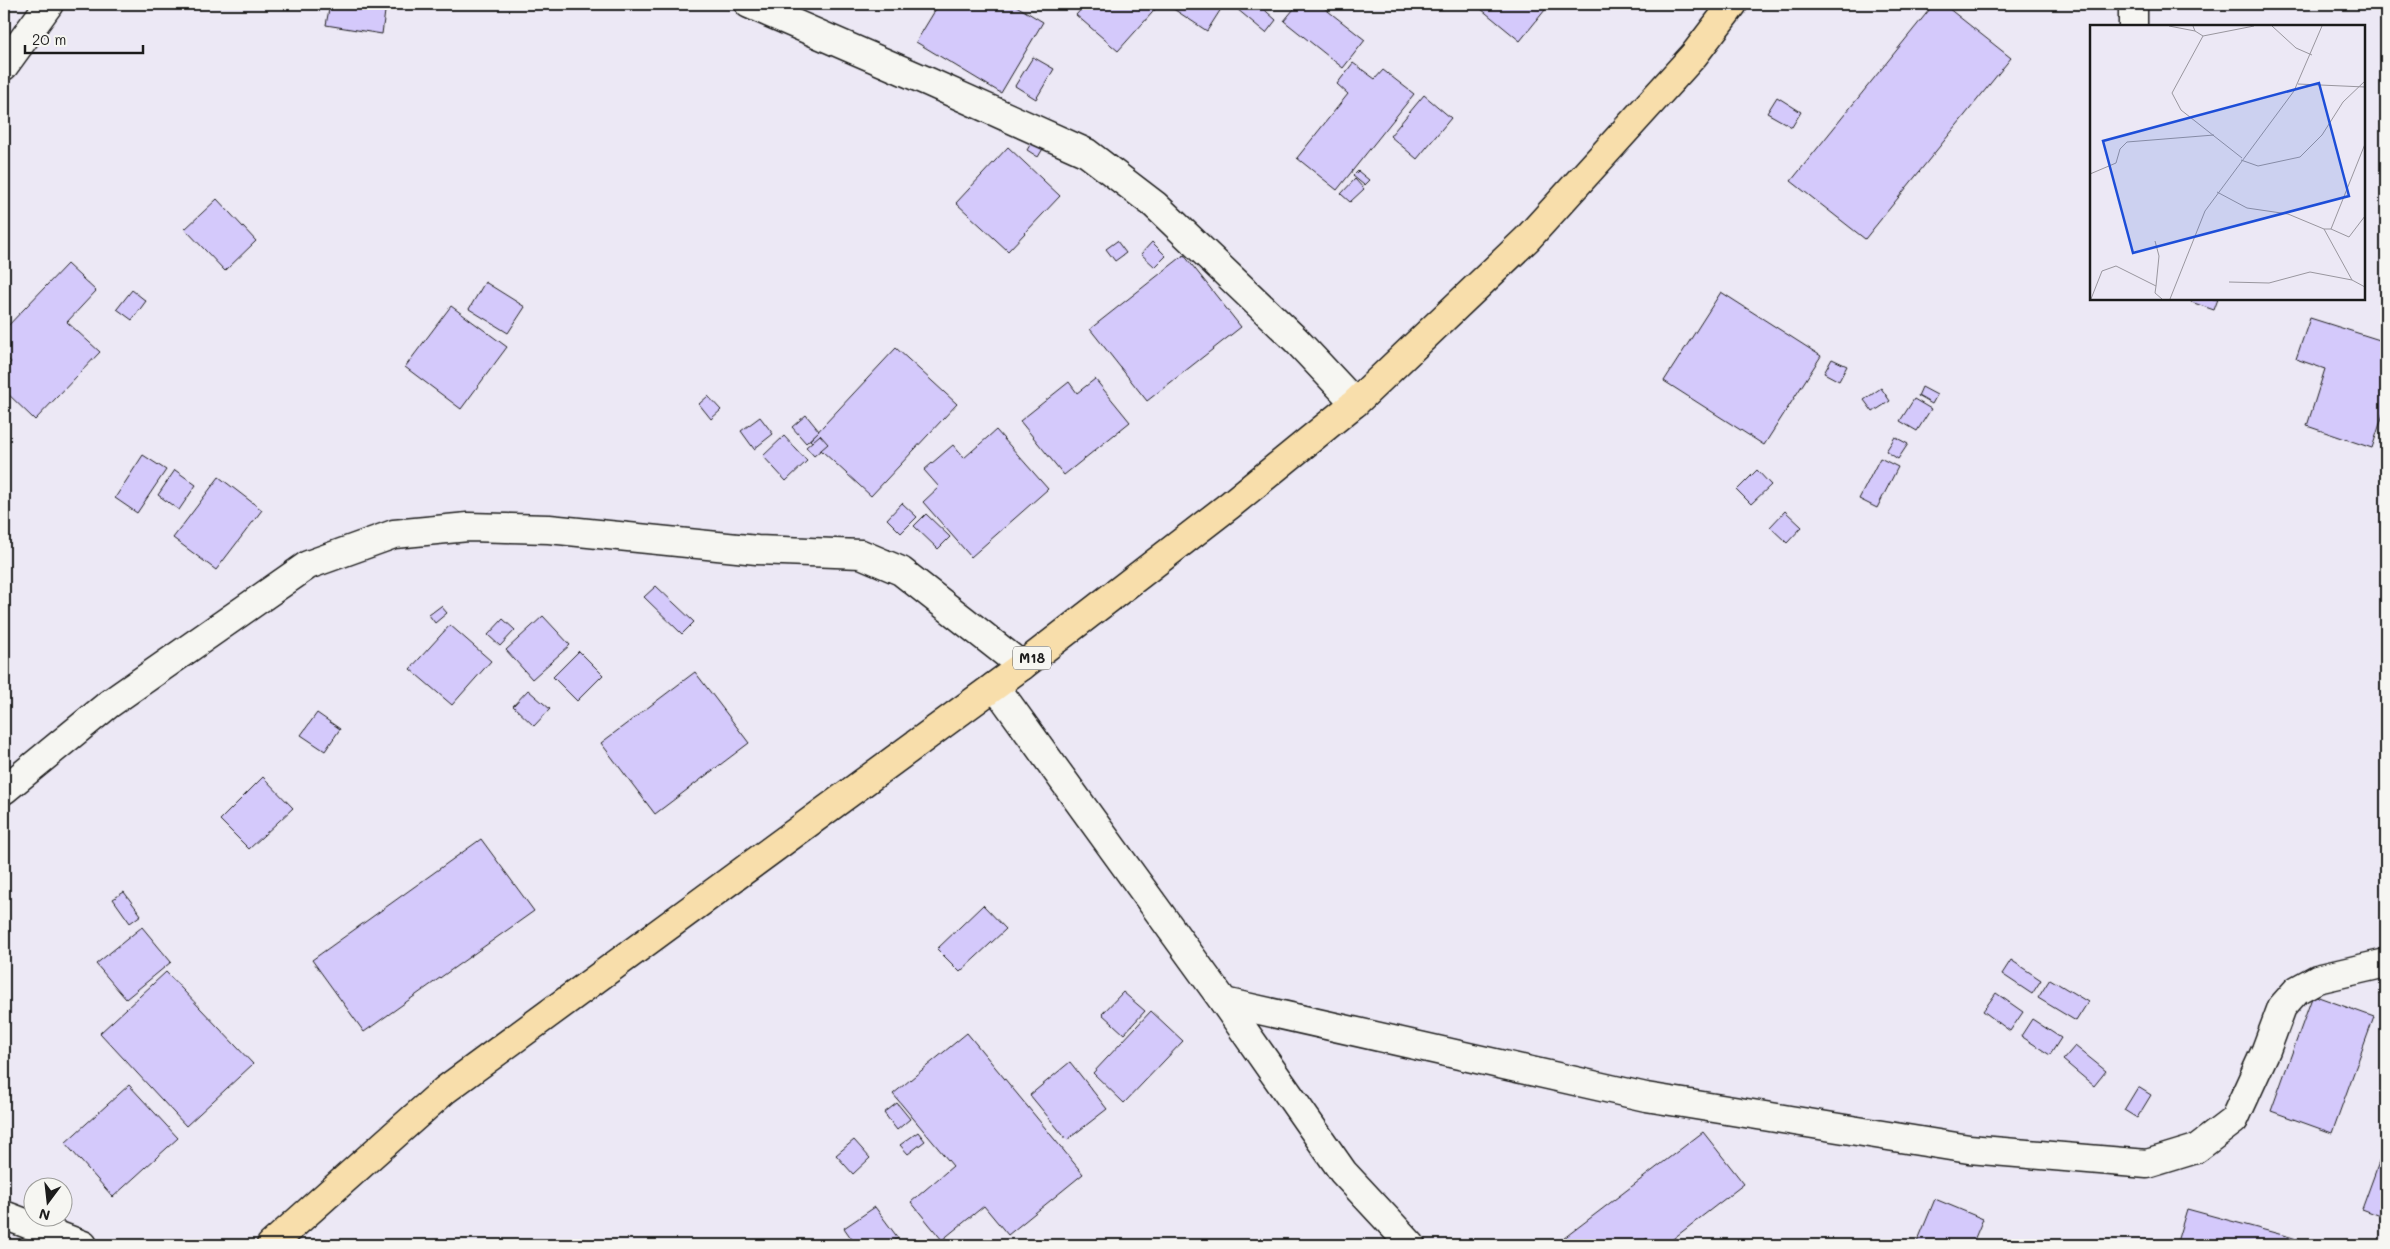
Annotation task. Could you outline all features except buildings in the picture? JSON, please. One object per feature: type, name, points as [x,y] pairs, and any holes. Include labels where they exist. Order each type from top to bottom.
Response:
[{"type":"main road","name":"M18","points":[[271,1245],[445,1090],[1022,666],[1230,505],[1356,403],[1527,239],[1687,62],[1733,4]]},
{"type":"street","points":[[4,66],[49,4]]},
{"type":"street","points":[[749,4],[1087,153],[1155,205],[1296,340],[1356,403]]},
{"type":"street","points":[[2133,4],[2133,25]]},
{"type":"street","points":[[4,790],[108,704],[308,564],[394,534],[468,527],[549,529],[757,550],[861,554],[901,571],[1022,666]]},
{"type":"street","points":[[995,686],[1224,1002],[1344,1172],[1410,1245]]},
{"type":"street","points":[[1224,1002],[1646,1097],[1969,1149],[2147,1164],[2196,1149],[2234,1120],[2266,1050],[2282,1007],[2297,990],[2317,979],[2386,963]]},
{"type":"street","points":[[4,1215],[83,1245]]}]
